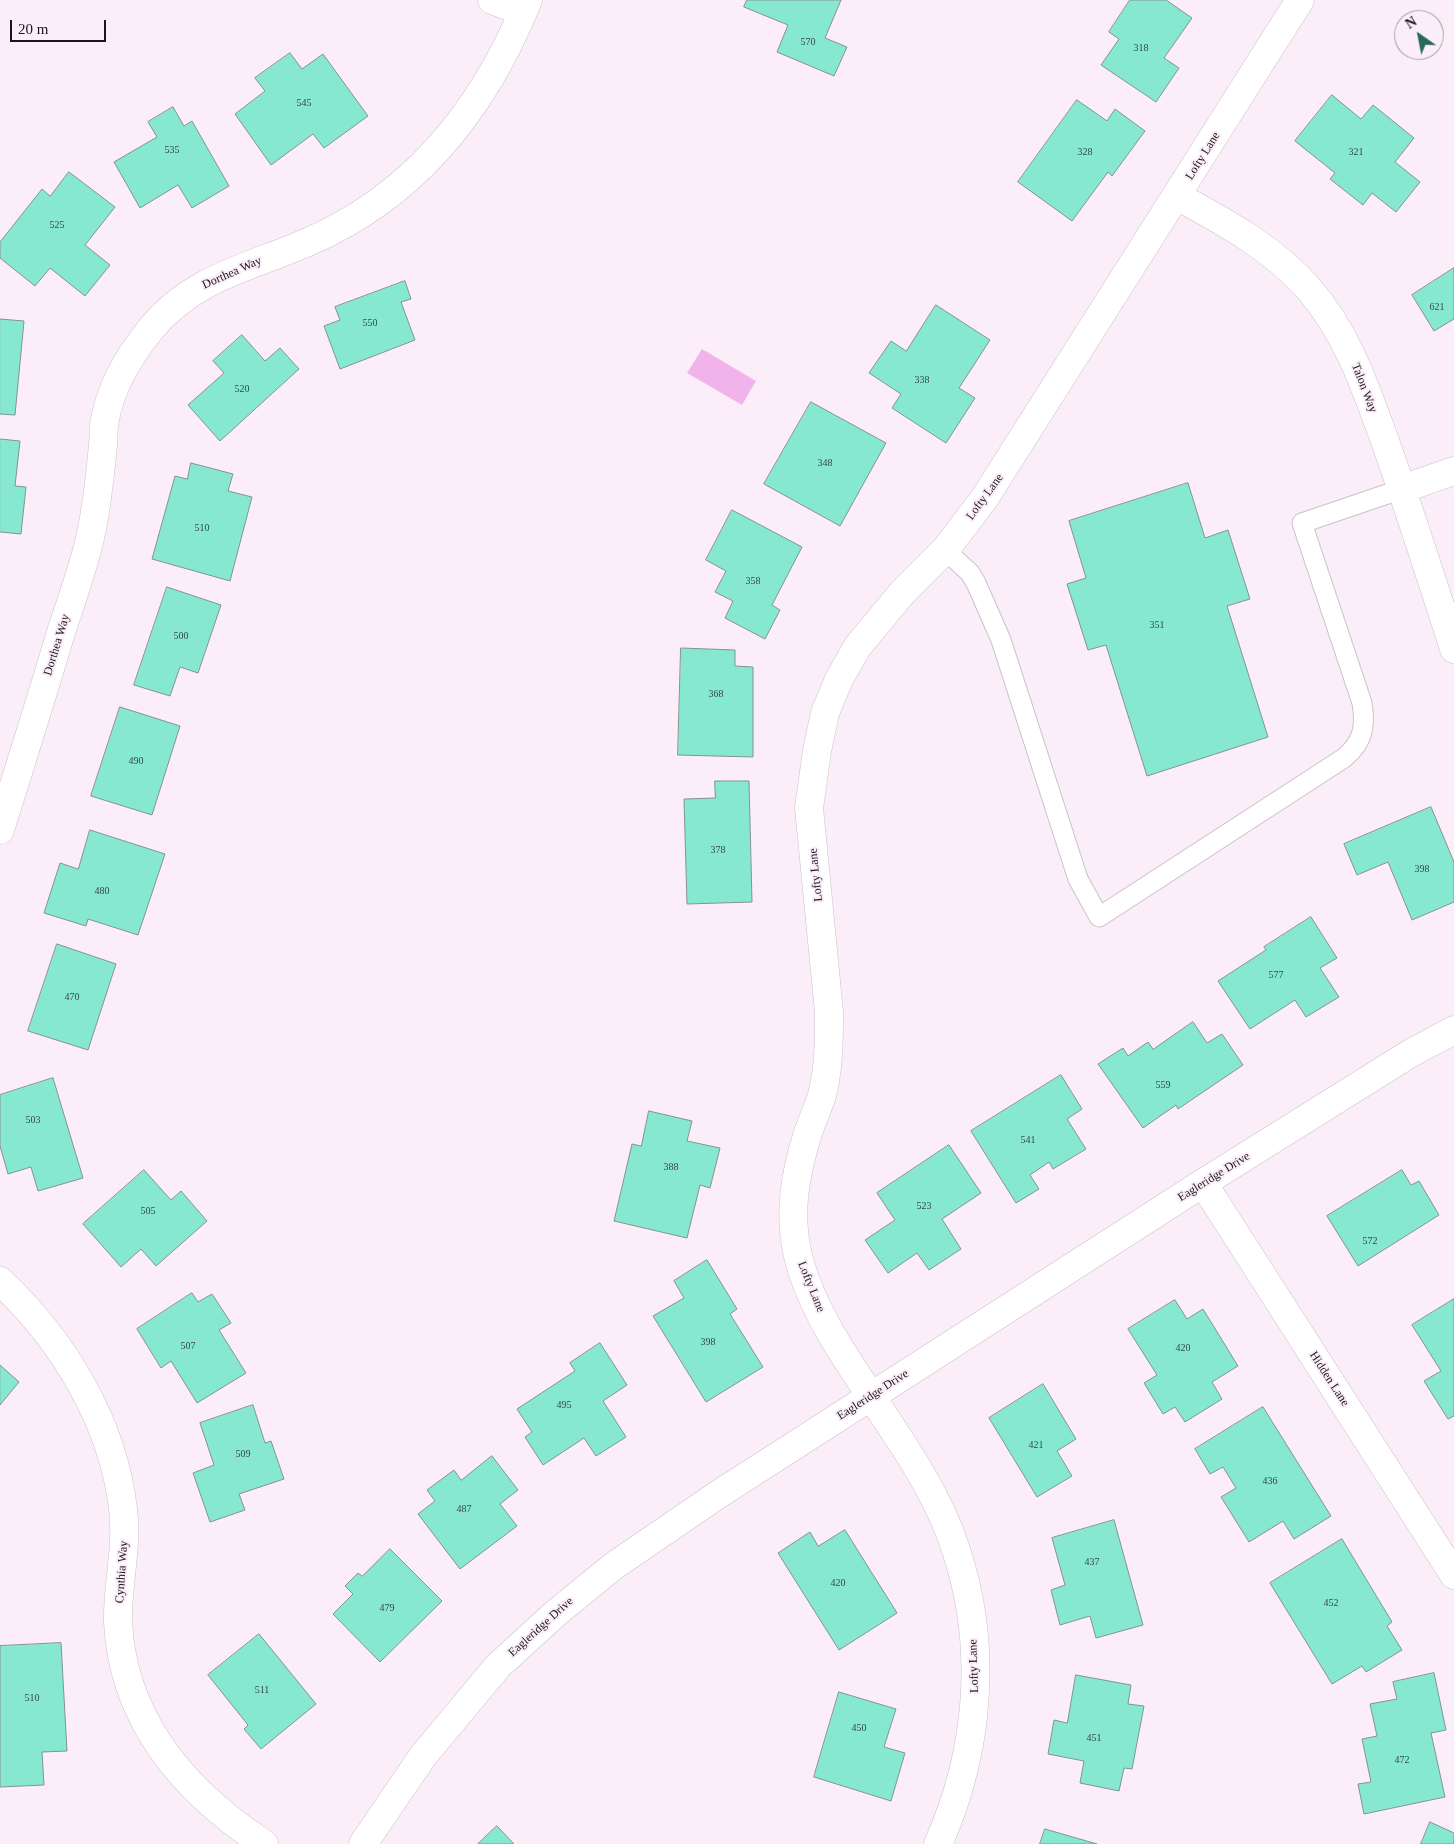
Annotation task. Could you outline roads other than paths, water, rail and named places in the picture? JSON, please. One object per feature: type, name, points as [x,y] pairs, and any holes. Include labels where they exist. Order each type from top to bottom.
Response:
[{"type":"street","points":[[492,0],[526,6]]},
{"type":"street","name":"Lofty Lane","points":[[938,1844],[959,1792],[970,1748],[975,1705],[970,1601],[957,1552],[939,1509],[911,1458],[820,1313],[808,1286],[798,1255],[793,1225],[793,1197],[797,1169],[821,1097],[829,1045],[829,1012],[809,808],[814,766],[825,713],[839,679],[858,646],[879,618],[945,550],[984,500],[1178,196],[1300,0]]},
{"type":"street","name":"Dorthea Way","points":[[0,830],[90,539],[98,488],[104,420],[120,376],[134,352],[151,328],[192,291],[220,276],[308,242],[338,228],[401,184],[431,158],[477,100],[499,66],[526,6]]},
{"type":"street","name":"Talon Way","points":[[1178,196],[1261,246],[1286,266],[1324,308],[1344,338],[1402,489],[1454,648]]},
{"type":"street","points":[[1402,489],[1454,471]]},
{"type":"street","name":"Eagleridge Drive","points":[[363,1844],[423,1756],[498,1666],[556,1613],[615,1565],[719,1494],[1204,1182],[1411,1053],[1454,1030]]},
{"type":"street","name":"Hidden Lane","points":[[1204,1182],[1454,1575]]},
{"type":"street","name":"Cynthia Way","points":[[0,1281],[40,1323],[65,1359],[96,1413],[111,1453],[123,1509],[125,1535],[118,1621],[121,1652],[129,1682],[140,1710],[171,1764],[192,1788],[215,1809],[264,1844]]},
{"type":"lane","points":[[945,550],[970,573],[1002,640],[1078,879],[1100,917],[1344,758],[1359,744],[1365,724],[1362,703],[1302,524],[1402,489]]}]
